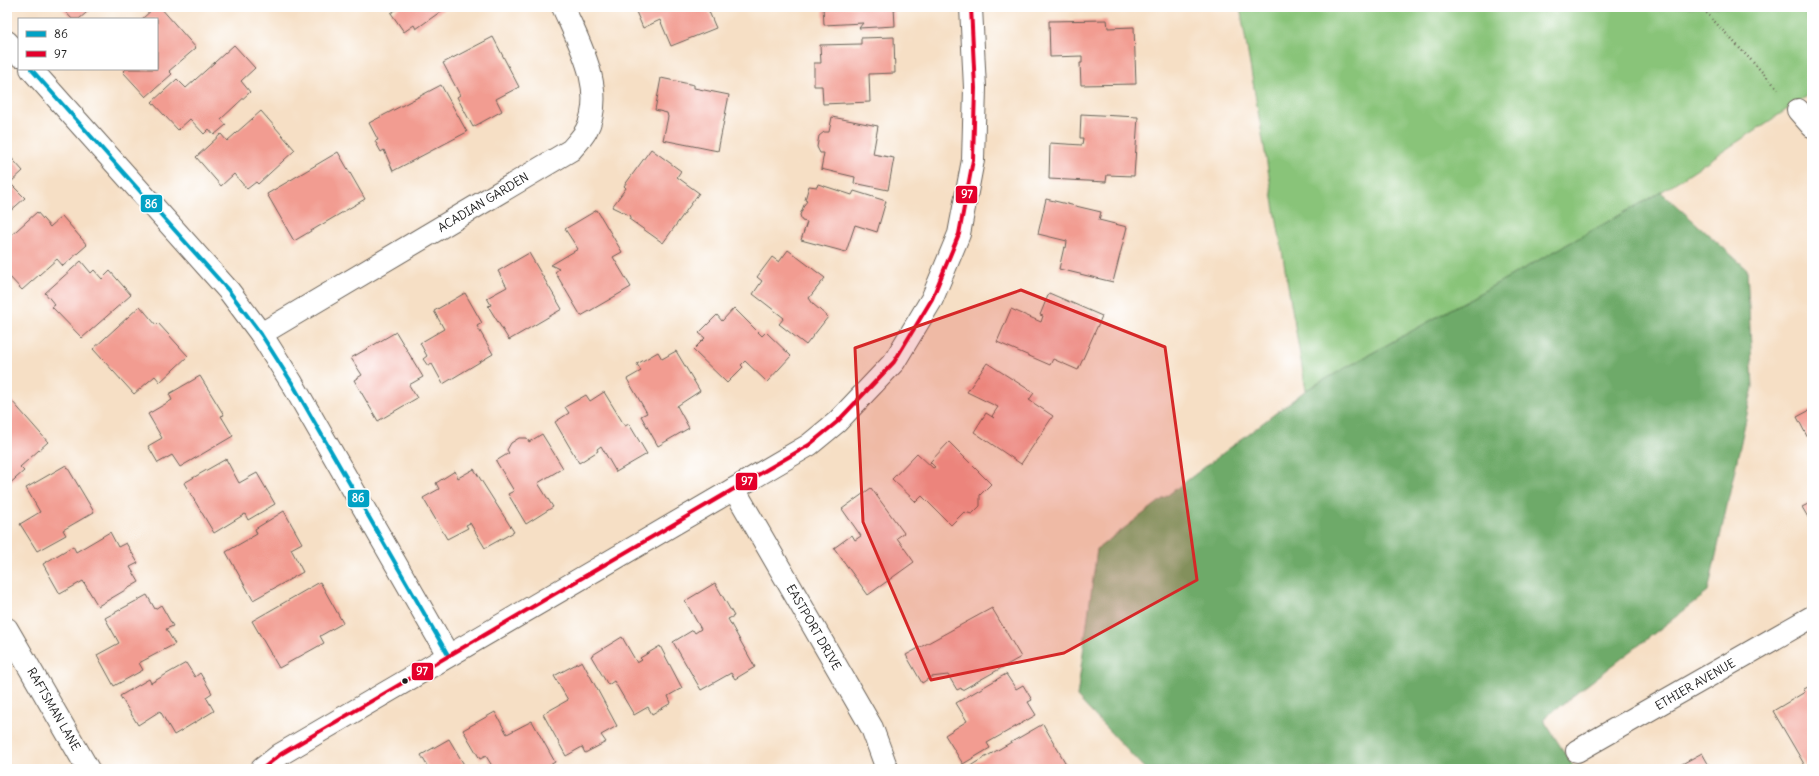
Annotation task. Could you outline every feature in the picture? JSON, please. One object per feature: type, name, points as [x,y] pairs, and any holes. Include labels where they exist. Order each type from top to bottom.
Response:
[{"type":"street","name":"ACADIAN GARDEN","points":[[261,334],[571,150],[586,130],[593,107],[591,75],[563,7]]},
{"type":"street","points":[[262,769],[281,754],[809,444],[837,422],[894,362],[932,299],[959,234],[973,160],[975,88],[971,7]]},
{"type":"street","points":[[7,42],[18,54]]},
{"type":"street","points":[[32,70],[229,291],[261,334],[292,384],[448,655]]},
{"type":"street","name":"EASTPORT DRIVE","points":[[734,489],[872,728],[887,769]]},
{"type":"street","name":"ETHIER AVENUE","points":[[1578,751],[1812,617]]},
{"type":"street","name":"RAFTSMAN LANE","points":[[7,629],[88,769]]},
{"type":"path","points":[[1700,7],[1805,118]]},
{"type":"highlighted area","points":[[1021,290],[1165,347],[1197,580],[1064,653],[931,680],[863,522],[855,348]]},
{"type":"green space","points":[[1240,7],[1812,7],[1812,93],[1661,192],[1306,390]]},
{"type":"green space","points":[[1661,192],[1747,269],[1753,387],[1708,592],[1543,719],[1575,769],[1145,769],[1077,697],[1097,549],[1306,390]]},
{"type":"building","points":[[61,7],[93,7],[80,18],[71,18]]},
{"type":"building","points":[[155,7],[160,7],[196,48],[169,71],[172,74],[146,97],[123,72],[125,70],[158,70],[158,18],[143,18]]},
{"type":"building","points":[[400,7],[447,7],[416,29],[414,25],[404,32],[391,13]]},
{"type":"building","points":[[634,7],[707,7],[716,28],[671,46],[660,20],[643,28]]},
{"type":"building","points":[[823,7],[894,7],[895,26],[859,28],[863,23],[824,25]]},
{"type":"building","points":[[1107,20],[1108,28],[1134,27],[1136,84],[1081,85],[1080,63],[1082,63],[1082,56],[1050,57],[1049,21]]},
{"type":"building","points":[[493,37],[519,87],[496,99],[502,111],[473,127],[457,97],[460,95],[443,63]]},
{"type":"building","points":[[894,37],[895,73],[869,74],[870,102],[823,104],[822,86],[814,86],[814,63],[821,63],[820,45],[861,44],[861,38]]},
{"type":"building","points":[[234,45],[255,68],[241,81],[250,92],[221,119],[226,125],[214,135],[209,129],[204,134],[190,119],[178,130],[152,102],[177,79],[186,88]]},
{"type":"building","points":[[661,78],[694,85],[694,88],[729,95],[718,151],[663,140],[668,117],[667,113],[655,110]]},
{"type":"building","points":[[441,85],[467,132],[393,171],[384,150],[381,152],[375,141],[378,140],[369,123]]},
{"type":"building","points":[[261,111],[295,150],[258,184],[256,182],[247,189],[234,174],[221,186],[196,157],[221,134],[227,141]]},
{"type":"building","points":[[1081,114],[1138,117],[1134,176],[1107,175],[1106,182],[1049,179],[1050,143],[1082,145],[1083,138],[1080,138]]},
{"type":"building","points":[[832,117],[878,126],[873,154],[894,158],[888,190],[854,183],[855,177],[821,169],[824,153],[820,153],[817,147],[819,136],[824,132],[829,132]]},
{"type":"building","points":[[651,149],[681,171],[677,177],[699,193],[663,243],[629,219],[631,216],[612,207],[626,188],[624,186]]},
{"type":"building","points":[[338,152],[365,199],[294,241],[267,194]]},
{"type":"building","points":[[7,153],[23,171],[10,183],[25,198],[7,214]]},
{"type":"building","points":[[818,184],[852,195],[854,191],[886,201],[877,232],[855,225],[846,252],[801,240],[807,222],[802,221],[800,215],[807,201],[805,200],[809,186],[817,187]]},
{"type":"building","points":[[1046,199],[1101,212],[1099,220],[1127,227],[1113,282],[1059,269],[1064,247],[1066,248],[1067,241],[1038,234]]},
{"type":"building","points":[[597,210],[622,252],[613,257],[631,287],[581,316],[555,272],[559,269],[551,265],[578,249],[565,229]]},
{"type":"building","points":[[37,212],[50,227],[62,216],[87,245],[63,266],[57,259],[22,290],[7,274],[7,239]]},
{"type":"building","points":[[788,250],[825,278],[809,298],[813,304],[828,317],[806,345],[779,324],[784,318],[753,294],[762,281],[757,277],[772,257],[779,262]]},
{"type":"building","points":[[529,253],[562,309],[509,340],[488,306],[491,305],[487,298],[507,287],[498,271]]},
{"type":"building","points":[[81,261],[91,273],[94,270],[102,279],[110,271],[131,295],[82,338],[52,307],[55,305],[45,293]]},
{"type":"building","points":[[465,293],[482,323],[477,326],[493,354],[443,384],[432,364],[428,366],[423,359],[427,356],[420,343],[444,329],[434,311]]},
{"type":"building","points":[[1049,293],[1102,316],[1078,370],[1053,359],[1050,365],[997,342],[1011,309],[1041,322],[1043,316],[1040,315]]},
{"type":"building","points":[[140,306],[156,325],[158,323],[188,356],[160,382],[155,376],[134,394],[93,349]]},
{"type":"building","points":[[734,308],[762,336],[766,332],[791,356],[767,382],[745,361],[741,365],[743,367],[727,383],[693,350],[705,338],[699,333],[717,315],[722,321]]},
{"type":"building","points":[[396,332],[423,377],[409,385],[417,398],[378,421],[354,380],[362,375],[351,358]]},
{"type":"building","points":[[676,351],[700,391],[677,406],[689,428],[658,446],[641,416],[647,413],[627,379],[641,371],[637,364],[658,352],[662,359]]},
{"type":"building","points":[[987,363],[1034,393],[1029,400],[1053,416],[1021,464],[974,432],[986,413],[994,418],[992,416],[998,407],[967,392]]},
{"type":"building","points":[[200,376],[224,415],[221,416],[233,436],[180,467],[172,455],[158,463],[148,446],[162,438],[148,414],[172,400],[169,394]]},
{"type":"building","points":[[604,392],[625,426],[629,424],[647,454],[616,472],[601,446],[597,449],[598,451],[579,463],[555,422],[569,413],[565,407],[586,395],[590,401]]},
{"type":"building","points":[[12,401],[48,442],[20,467],[24,471],[7,486],[7,406]]},
{"type":"building","points":[[1812,409],[1812,446],[1797,417]]},
{"type":"building","points":[[542,434],[563,468],[538,483],[553,507],[526,524],[508,494],[514,491],[496,461],[509,453],[507,450],[511,443],[519,438],[527,438],[529,442]]},
{"type":"building","points":[[949,442],[991,484],[980,495],[980,506],[972,514],[964,512],[951,525],[922,496],[916,502],[892,479],[917,453],[933,468],[935,467],[930,462]]},
{"type":"building","points":[[226,459],[239,483],[257,473],[275,504],[248,520],[245,514],[214,533],[184,483]]},
{"type":"building","points":[[66,465],[94,512],[63,530],[66,535],[37,551],[20,524],[40,512],[26,488]]},
{"type":"building","points":[[474,469],[514,532],[485,548],[470,523],[466,525],[468,528],[447,539],[423,498],[439,489],[436,483],[455,471],[458,478]]},
{"type":"building","points":[[871,488],[904,533],[897,538],[914,562],[868,595],[834,548],[852,535],[855,540],[861,536],[842,509]]},
{"type":"building","points":[[1812,502],[1812,524],[1802,507]]},
{"type":"building","points":[[284,511],[302,543],[291,549],[303,572],[253,600],[226,552],[257,534],[255,529]]},
{"type":"building","points":[[110,532],[118,547],[126,543],[138,563],[130,567],[139,582],[98,606],[83,581],[60,594],[43,564],[73,546],[76,552]]},
{"type":"building","points":[[320,582],[343,623],[320,636],[324,643],[279,668],[252,621]]},
{"type":"building","points":[[715,583],[734,616],[728,619],[755,667],[735,679],[731,673],[701,690],[673,642],[693,630],[695,633],[701,629],[685,601]]},
{"type":"building","points":[[147,595],[155,609],[161,605],[173,626],[166,629],[175,644],[139,663],[143,670],[114,686],[97,655],[119,643],[105,618]]},
{"type":"building","points":[[992,608],[1021,657],[962,690],[961,688],[957,690],[948,675],[931,677],[922,683],[906,655]]},
{"type":"building","points":[[622,637],[637,663],[642,660],[640,658],[660,646],[682,688],[668,696],[671,703],[652,714],[648,707],[634,715],[614,681],[608,685],[591,656]]},
{"type":"building","points":[[582,661],[617,726],[601,735],[606,742],[585,753],[582,747],[566,756],[543,714],[568,700],[554,676]]},
{"type":"building","points":[[186,663],[195,677],[200,673],[212,693],[206,697],[214,711],[174,735],[160,711],[138,725],[120,696],[149,679],[151,683]]},
{"type":"building","points":[[1006,674],[1016,689],[1023,685],[1032,700],[1028,702],[1036,715],[987,743],[990,748],[963,764],[945,735],[967,721],[956,703]]},
{"type":"building","points":[[1812,685],[1812,769],[1807,769],[1773,711],[1805,692],[1804,689]]},
{"type":"building","points":[[495,712],[507,734],[532,721],[555,762],[543,769],[494,769],[486,756],[480,759],[463,730]]},
{"type":"building","points":[[1043,724],[1069,769],[970,769],[969,767],[975,763]]},
{"type":"building","points":[[449,739],[466,768],[429,769],[421,755]]},
{"type":"building","points":[[1702,753],[1711,769],[1673,769]]},
{"type":"transit line","name":"97","points":[[262,769],[281,754],[809,445],[837,422],[894,362],[932,299],[959,234],[973,160],[975,88],[971,7]]},
{"type":"transit line","name":"86","points":[[32,70],[229,291],[261,334],[292,383],[448,655]]}]
